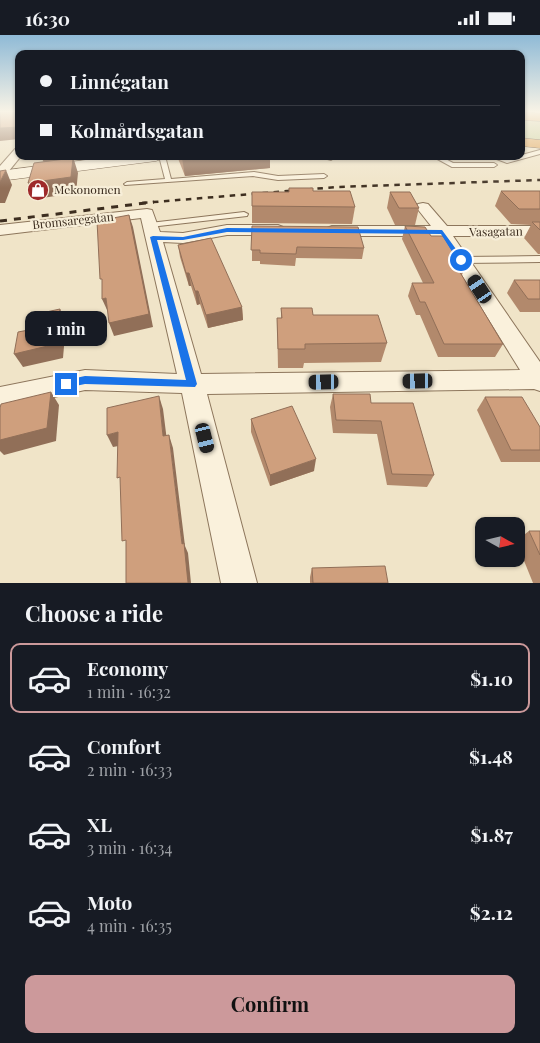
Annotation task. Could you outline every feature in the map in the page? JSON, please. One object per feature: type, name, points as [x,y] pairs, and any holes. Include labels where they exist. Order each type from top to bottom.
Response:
[{"type":"highway","points":[[525,142],[540,144]]},
{"type":"main road","points":[[0,175],[123,160]]},
{"type":"street","points":[[0,175],[15,156]]},
{"type":"street","points":[[423,207],[442,232],[540,379]]},
{"type":"street","points":[[150,225],[183,239],[227,230],[295,230]]},
{"type":"street","points":[[150,225],[192,384],[239,583]]},
{"type":"street","name":"Bromsaregatan","points":[[0,230],[150,225]]},
{"type":"street","name":"Vasagatan","points":[[313,231],[540,231]]},
{"type":"street","points":[[0,398],[85,380],[192,384],[540,379]]},
{"type":"lane","points":[[525,150],[540,152]]},
{"type":"lane","points":[[525,156],[540,152]]},
{"type":"lane","points":[[163,160],[168,180]]},
{"type":"lane","points":[[443,160],[452,165],[494,165]]},
{"type":"lane","points":[[127,184],[254,174],[278,177],[324,176]]},
{"type":"lane","points":[[150,225],[244,214]]},
{"type":"lane","points":[[461,260],[540,259]]},
{"type":"green space","points":[[525,138],[540,138],[540,141],[525,139]]},
{"type":"building","points":[[73,160],[71,177],[28,183],[34,163]]},
{"type":"building","points":[[6,170],[0,182],[0,171]]},
{"type":"building","points":[[289,188],[313,188],[313,191],[350,191],[355,207],[252,206],[252,192],[289,192]]},
{"type":"building","points":[[501,191],[540,191],[540,209],[519,209]]},
{"type":"building","points":[[390,192],[410,192],[419,208],[399,208]]},
{"type":"building","points":[[129,215],[149,314],[109,323],[106,298],[102,299],[97,221]]},
{"type":"building","points":[[532,222],[540,222],[540,230]]},
{"type":"building","points":[[252,226],[358,227],[364,248],[297,247],[296,254],[260,253],[260,250],[251,250]]},
{"type":"building","points":[[405,226],[425,227],[431,236],[443,236],[464,269],[458,269],[503,344],[444,344],[425,302],[420,302],[412,283],[434,283]]},
{"type":"building","points":[[211,238],[242,307],[206,315],[198,291],[195,291],[189,273],[186,273],[178,245]]},
{"type":"building","points":[[514,280],[540,280],[540,299],[528,299]]},
{"type":"building","points":[[281,308],[312,308],[313,315],[378,315],[387,343],[305,344],[305,349],[278,349],[277,318],[282,318]]},
{"type":"building","points":[[60,309],[56,344],[14,354],[18,332],[34,329],[37,314]]},
{"type":"building","points":[[51,392],[47,428],[0,440],[1,404]]},
{"type":"building","points":[[333,394],[370,394],[371,403],[413,403],[434,475],[392,474],[381,421],[336,420]]},
{"type":"building","points":[[159,396],[163,436],[169,435],[188,583],[126,583],[126,540],[122,541],[120,477],[117,478],[118,432],[107,435],[107,408]]},
{"type":"building","points":[[485,397],[522,397],[540,427],[540,450],[511,450]]},
{"type":"building","points":[[292,406],[316,459],[270,475],[251,419]]},
{"type":"building","points":[[529,531],[540,531],[540,555]]},
{"type":"building","points":[[385,566],[388,583],[313,583],[312,568]]},
{"type":"railway","points":[[154,202],[337,187],[540,180]]},
{"type":"railway","points":[[0,221],[154,202]]},
{"type":"railway","points":[[142,203],[154,202]]},
{"type":"place","name":"Mekonomen","points":[[38,190]]},
{"type":"route","points":[[66,384],[85,380],[192,384],[153,237],[183,239],[227,230],[442,232],[461,260]]}]
